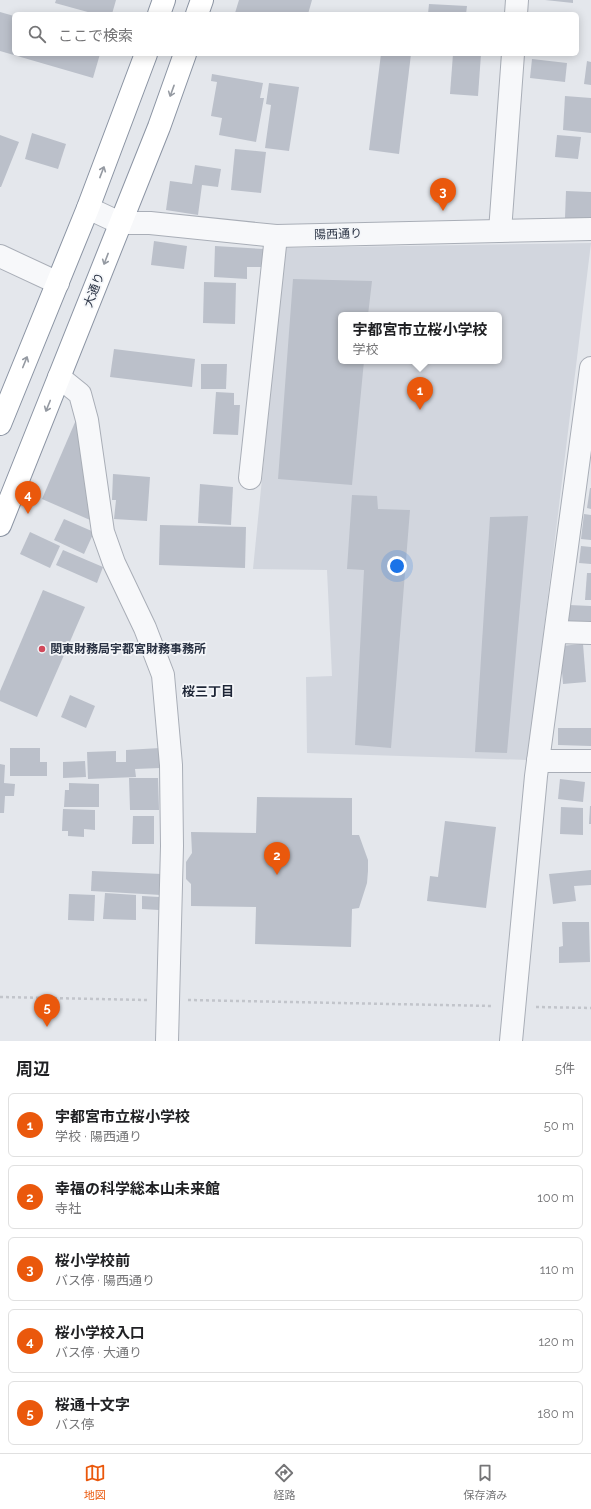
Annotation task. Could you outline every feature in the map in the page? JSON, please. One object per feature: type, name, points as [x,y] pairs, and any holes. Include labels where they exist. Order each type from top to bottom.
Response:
[{"type":"highway","points":[[160,12],[164,0]]},
{"type":"highway","points":[[198,12],[202,0]]},
{"type":"highway","points":[[0,424],[88,208],[145,56]]},
{"type":"highway","name":"大通り","points":[[0,525],[159,128],[183,56]]},
{"type":"street","points":[[516,12],[517,0]]},
{"type":"street","points":[[500,231],[513,56]]},
{"type":"street","name":"陽西通り","points":[[88,208],[120,223],[150,223],[276,236],[591,229]]},
{"type":"street","points":[[250,478],[276,236]]},
{"type":"street","points":[[0,256],[58,283]]},
{"type":"street","points":[[511,1041],[513,1007],[538,761],[556,632],[584,472],[591,368]]},
{"type":"street","points":[[59,377],[80,394],[87,420],[103,532],[114,563],[145,628],[163,675],[171,766],[172,846],[167,1041]]},
{"type":"street","points":[[556,632],[591,633]]},
{"type":"street","points":[[538,761],[591,761]]},
{"type":"path","points":[[0,997],[591,1008]]},
{"type":"shaded area","points":[[591,243],[528,760],[307,753],[306,677],[332,676],[327,570],[253,569],[285,248]]},
{"type":"building","points":[[56,0],[116,0],[113,12],[88,12],[55,3]]},
{"type":"building","points":[[239,0],[312,0],[309,12],[235,12]]},
{"type":"building","points":[[545,0],[573,0],[573,3]]},
{"type":"building","points":[[429,4],[467,6],[466,12],[428,12]]},
{"type":"building","points":[[0,12],[12,15],[12,54],[0,51]]},
{"type":"building","points":[[17,56],[99,56],[93,78]]},
{"type":"building","points":[[381,56],[411,56],[399,154],[369,150]]},
{"type":"building","points":[[453,56],[481,56],[478,96],[450,94]]},
{"type":"building","points":[[532,59],[567,63],[565,82],[530,78]]},
{"type":"building","points":[[587,61],[591,62],[591,85],[584,84]]},
{"type":"building","points":[[212,74],[263,83],[260,98],[264,98],[256,142],[219,135],[222,118],[211,116],[217,82],[211,81]]},
{"type":"building","points":[[269,83],[299,87],[289,151],[265,148],[271,105],[266,104]]},
{"type":"building","points":[[565,96],[591,98],[591,133],[563,130]]},
{"type":"building","points":[[32,133],[66,144],[58,169],[25,159]]},
{"type":"building","points":[[0,135],[19,142],[1,187],[0,187]]},
{"type":"building","points":[[557,135],[581,137],[578,159],[555,157]]},
{"type":"building","points":[[235,149],[266,152],[261,193],[231,190]]},
{"type":"building","points":[[195,165],[221,169],[218,187],[202,185],[198,215],[166,210],[170,181],[192,184]]},
{"type":"building","points":[[566,191],[591,192],[591,218],[565,218]]},
{"type":"building","points":[[154,241],[187,246],[184,269],[151,265]]},
{"type":"building","points":[[215,246],[264,249],[263,267],[247,267],[247,279],[214,277]]},
{"type":"building","points":[[293,279],[372,281],[368,312],[338,312],[338,364],[364,364],[352,485],[278,479]]},
{"type":"building","points":[[204,282],[236,283],[235,324],[203,323]]},
{"type":"building","points":[[114,349],[195,359],[192,387],[110,377]]},
{"type":"building","points":[[201,364],[227,364],[226,389],[201,389]]},
{"type":"building","points":[[216,392],[234,393],[234,405],[240,405],[238,435],[213,434]]},
{"type":"building","points":[[79,413],[90,520],[42,499]]},
{"type":"building","points":[[113,474],[150,477],[147,521],[114,519],[116,500],[112,500]]},
{"type":"building","points":[[200,484],[233,487],[231,525],[198,523]]},
{"type":"building","points":[[591,488],[591,509],[587,508]]},
{"type":"building","points":[[352,495],[377,496],[378,509],[410,510],[391,748],[355,745],[364,570],[347,569]]},
{"type":"building","points":[[584,514],[591,515],[591,540],[581,539]]},
{"type":"building","points":[[528,516],[507,753],[475,752],[490,517]]},
{"type":"building","points":[[64,519],[94,532],[84,554],[54,540]]},
{"type":"building","points":[[160,525],[246,527],[245,568],[159,565]]},
{"type":"building","points":[[30,532],[60,546],[50,568],[20,554]]},
{"type":"building","points":[[581,546],[591,547],[591,564],[579,563]]},
{"type":"building","points":[[63,550],[103,567],[97,583],[56,565]]},
{"type":"building","points":[[587,573],[591,573],[591,600],[585,600]]},
{"type":"building","name":"関東財務局宇都宮財務事務所","points":[[43,590],[85,607],[37,717],[0,701],[0,691]]},
{"type":"building","points":[[569,605],[591,606],[591,629],[567,627]]},
{"type":"building","points":[[583,644],[586,682],[563,684],[560,646]]},
{"type":"building","points":[[70,695],[95,706],[86,728],[61,717]]},
{"type":"building","points":[[558,728],[591,728],[591,746],[558,745]]},
{"type":"building","points":[[10,748],[40,748],[40,762],[47,762],[47,776],[10,776]]},
{"type":"building","points":[[160,748],[160,768],[135,769],[136,777],[88,779],[87,752],[116,751],[116,762],[126,762],[126,750]]},
{"type":"building","points":[[85,761],[86,777],[63,778],[63,762]]},
{"type":"building","points":[[0,764],[5,765],[4,783],[15,784],[14,796],[5,796],[4,813],[0,813]]},
{"type":"building","points":[[129,778],[158,778],[159,810],[130,810]]},
{"type":"building","points":[[560,779],[585,782],[583,802],[558,799]]},
{"type":"building","points":[[69,783],[99,784],[99,807],[64,807],[65,790],[69,790]]},
{"type":"building","points":[[257,797],[352,798],[352,835],[359,835],[368,860],[368,871],[367,883],[359,908],[352,909],[351,947],[255,944],[256,907],[191,906],[191,884],[186,879],[186,862],[192,853],[191,832],[256,833]]},
{"type":"building","points":[[590,806],[591,824],[589,824]]},
{"type":"building","points":[[561,807],[583,808],[583,835],[560,834]]},
{"type":"building","points":[[63,809],[95,810],[95,830],[84,829],[84,837],[68,836],[68,831],[62,831]]},
{"type":"building","points":[[133,816],[154,816],[154,844],[132,844]]},
{"type":"building","points":[[445,821],[496,827],[486,908],[427,901],[430,876],[438,877]]},
{"type":"building","points":[[591,870],[591,885],[574,886],[576,901],[553,904],[549,874]]},
{"type":"building","points":[[92,871],[162,874],[161,895],[91,891]]},
{"type":"building","points":[[105,893],[136,895],[136,920],[103,919]]},
{"type":"building","points":[[69,894],[95,895],[94,921],[68,920]]},
{"type":"building","points":[[142,896],[159,897],[159,910],[142,909]]},
{"type":"building","points":[[562,922],[589,922],[590,962],[559,963],[559,947],[563,946]]},
{"type":"place","name":"桜小学校前","points":[[443,211]]},
{"type":"place","name":"宇都宮市立桜小学校","points":[[420,410]]},
{"type":"place","name":"桜小学校入口","points":[[28,514]]},
{"type":"place","name":"関東財務局宇都宮財務事務所","points":[[42,649]]},
{"type":"place","name":"幸福の科学総本山未来館","points":[[277,875]]},
{"type":"place","name":"桜通十文字","points":[[47,1027]]},
{"type":"district","name":"桜三丁目","points":[[208,691]]}]
